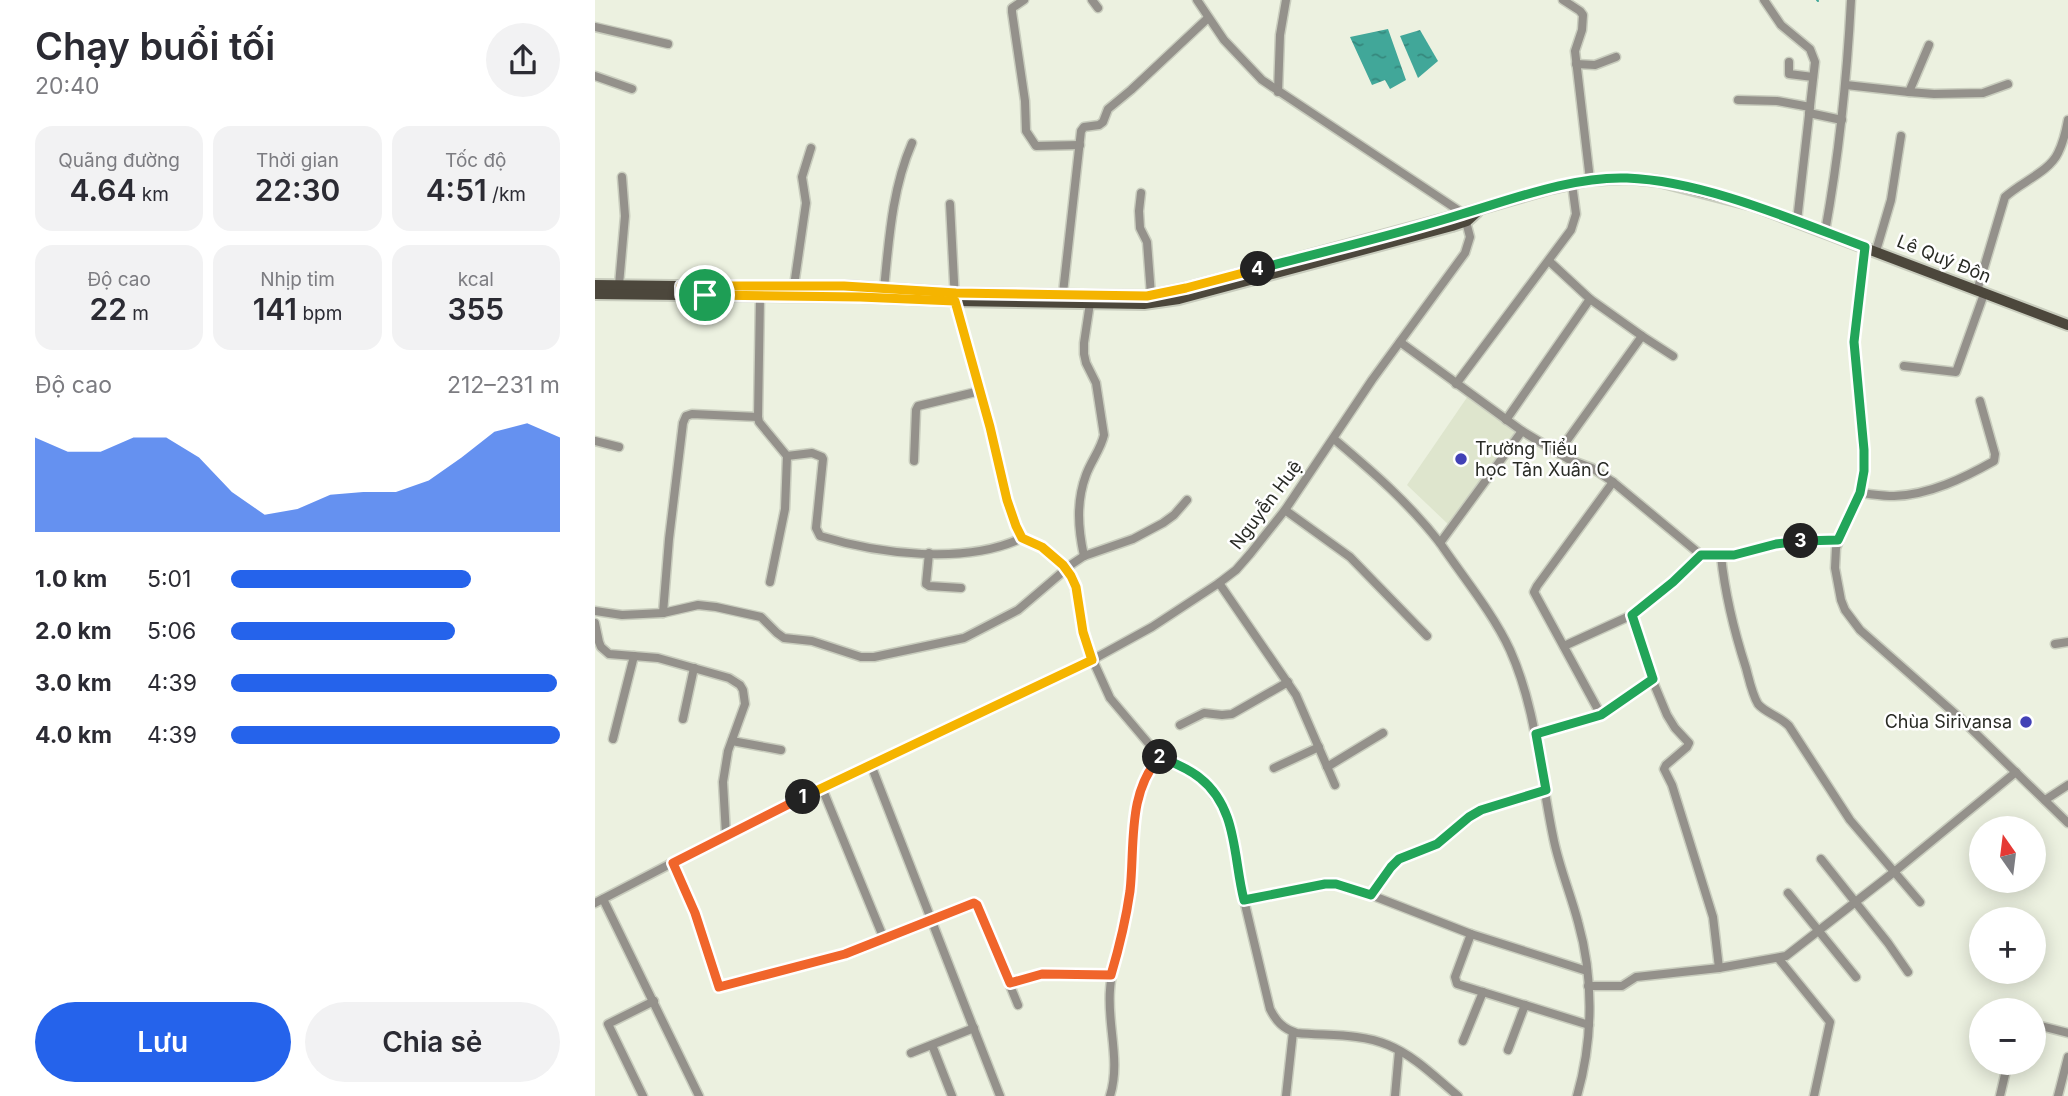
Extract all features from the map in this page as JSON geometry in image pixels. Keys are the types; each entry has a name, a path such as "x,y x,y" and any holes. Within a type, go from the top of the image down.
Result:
{"main road":[{"name":"Lê Quý Đôn","path":"595,294 794,286 884,289 955,297 1157,303 1466,217 1482,208 1571,184 1627,178 1658,181 1731,199 1797,221 2068,325"},
{"name":"Lê Quý Đôn","path":"595,285 760,297 955,297 1063,293 1151,295 1256,274"}],"street":[{"path":"1024,0 1013,8 1012,12 1027,131 1036,146 1080,145"},
{"path":"1092,0 1098,8"},
{"path":"1196,0 1231,47 1262,80 1455,206 1466,217"},
{"path":"1278,92 1280,35 1286,0"},
{"path":"1563,0 1583,15 1582,30 1575,51 1590,180"},
{"path":"1764,0 1781,25 1813,53 1815,62 1797,221"},
{"path":"1825,232 1836,173 1846,85 1851,0"},
{"path":"1063,293 1081,131 1084,127 1100,125 1108,109 1208,18"},
{"path":"595,27 668,44"},
{"path":"1909,92 1929,45"},
{"path":"1576,64 1595,65 1616,57"},
{"path":"1789,62 1789,74 1813,77"},
{"path":"595,76 632,89"},
{"path":"1846,85 1934,94 1983,93 2008,84"},
{"path":"1738,100 1777,101 1842,120"},
{"path":"1903,366 1956,372 1981,293 2005,197 2043,170 2058,155 2068,120"},
{"path":"1901,136 1891,200 1870,249 1854,342 1864,471 1860,493 1838,540 1835,561 1841,600 1852,621 1874,643 1961,719 2068,823"},
{"path":"884,289 892,213 902,166 912,143"},
{"path":"794,286 806,203 802,177 811,148"},
{"path":"619,285 625,216 622,177"},
{"path":"1456,384 1571,230 1576,214 1571,184"},
{"path":"1141,194 1140,228 1147,242 1151,295"},
{"path":"950,204 955,297 1016,526 1022,538 1042,547 1066,569 1076,587 1083,632 1092,660 1110,698 1160,757 1199,777 1224,810 1234,836 1237,868 1270,1009 1277,1021 1293,1032 1364,1038 1399,1051 1414,1059 1458,1096"},
{"name":"Nguyễn Huệ","path":"597,902 822,788 1092,660 1152,627 1236,570 1285,510 1372,380 1465,253 1470,242 1466,217"},
{"path":"1549,261 1591,299 1672,356"},
{"path":"760,297 758,417 759,422 787,456 784,517 770,582"},
{"path":"1506,420 1591,299"},
{"path":"1084,556 1079,532 1079,505 1086,474 1104,435 1096,383 1084,354 1090,303"},
{"path":"1557,453 1642,337"},
{"path":"1399,342 1522,431 1613,482 1701,555 1747,553 1787,542 1838,540"},
{"path":"914,461 918,406 980,391"},
{"path":"1860,493 1894,496 1926,491 1949,484 1994,460 1995,454 1980,401"},
{"path":"663,612 683,422 692,414 758,417"},
{"path":"1440,543 1522,431"},
{"path":"1334,439 1394,491 1423,521 1499,630 1518,669 1536,734 1554,841 1579,924 1587,971 1588,1025 1584,1066 1577,1096"},
{"path":"595,441 619,447"},
{"path":"787,456 816,453 823,459 816,528 820,536 881,550 953,554 971,552 1022,538"},
{"path":"1601,715 1536,599 1535,589 1613,482"},
{"path":"595,611 622,615 663,612 698,605 716,607 761,617 785,638 812,641 867,658 964,638 1018,610 1084,556 1147,533 1174,515 1187,500"},
{"path":"1285,510 1350,556 1427,636"},
{"path":"929,553 926,584 961,588"},
{"path":"1564,646 1632,615 1701,555"},
{"path":"1721,556 1733,623 1759,705 1789,726 1850,820 1920,902"},
{"path":"1219,583 1302,706 1335,785"},
{"path":"1632,615 1671,723 1689,742 1664,769 1672,785 1713,917 1719,968"},
{"path":"595,623 599,642 605,651 616,655 658,658 729,678 740,685 745,704 732,741 723,782 726,835"},
{"path":"2055,644 2068,642"},
{"path":"613,739 634,656"},
{"path":"683,719 694,668"},
{"path":"1536,734 1601,715 1653,679"},
{"path":"1179,725 1204,713 1232,713 1288,682"},
{"path":"1327,767 1383,733"},
{"path":"732,741 781,750"},
{"path":"1275,768 1319,747"},
{"path":"1110,1096 1114,1067 1109,1007 1111,975 1130,891 1133,831 1138,798 1150,771 1160,757"},
{"path":"871,765 1000,1096"},
{"path":"1588,986 1622,986 1636,977 1719,968 1789,954 2015,772"},
{"path":"2045,800 2068,785"},
{"path":"822,788 884,939"},
{"path":"1371,895 1399,859 1437,844 1469,817 1481,810 1546,790"},
{"path":"1821,859 1856,901 1908,972"},
{"path":"673,863 695,913 719,987 845,954 972,903 977,904 1018,1005"},
{"path":"1244,900 1336,884 1471,934 1587,971"},
{"path":"1788,893 1856,976"},
{"path":"597,902 654,1001 699,1096"},
{"path":"1471,934 1455,980 1459,985 1588,1025"},
{"path":"1778,958 1830,1024 1814,1096"},
{"path":"1010,983 1042,974 1111,975"},
{"path":"1463,1041 1483,992"},
{"path":"643,1096 608,1024 654,1001"},
{"path":"1508,1050 1525,1005"},
{"path":"911,1053 974,1028"},
{"path":"2046,1028 2068,1034"},
{"path":"1286,1096 1293,1032"},
{"path":"932,1045 952,1096"},
{"path":"1395,1096 1399,1051"},
{"path":"2058,1096 2068,1057"},
{"path":"2000,1096 2005,1075"}],"shaded area":[{"name":"Trường Tiểu học Tân Xuân C","path":"1468,396 1517,434 1449,525 1407,485"}],"water":[{"path":"1388,29 1406,80 1390,89 1385,80 1372,85 1350,37"},
{"path":"1420,30 1438,61 1418,78 1400,36"}],"place":[{"name":"Trường Tiểu học Tân Xuân C","path":"1461,459"},
{"name":"Chùa Sirivansa","path":"2026,722"}],"route":[{"path":"1610,178 1658,181 1752,205 1865,247 1854,342 1864,450 1863,483 1838,540 1787,542 1734,555 1701,555 1632,615 1653,679 1601,715 1536,734 1546,790 1481,810 1437,844 1399,859 1371,895 1336,884 1325,884 1244,900 1234,836 1216,796 1199,777 1160,757 1150,771 1138,798 1133,831 1130,891 1111,975 1042,974 1010,983 974,903 845,954 719,987 695,913 673,863 822,788 1092,660 1083,632 1076,587 1071,576 1056,558 1042,547 1022,538 1016,526 955,301 705,295 681,295 681,286 844,286 956,293 1157,295 1548,189 1610,178"}]}
